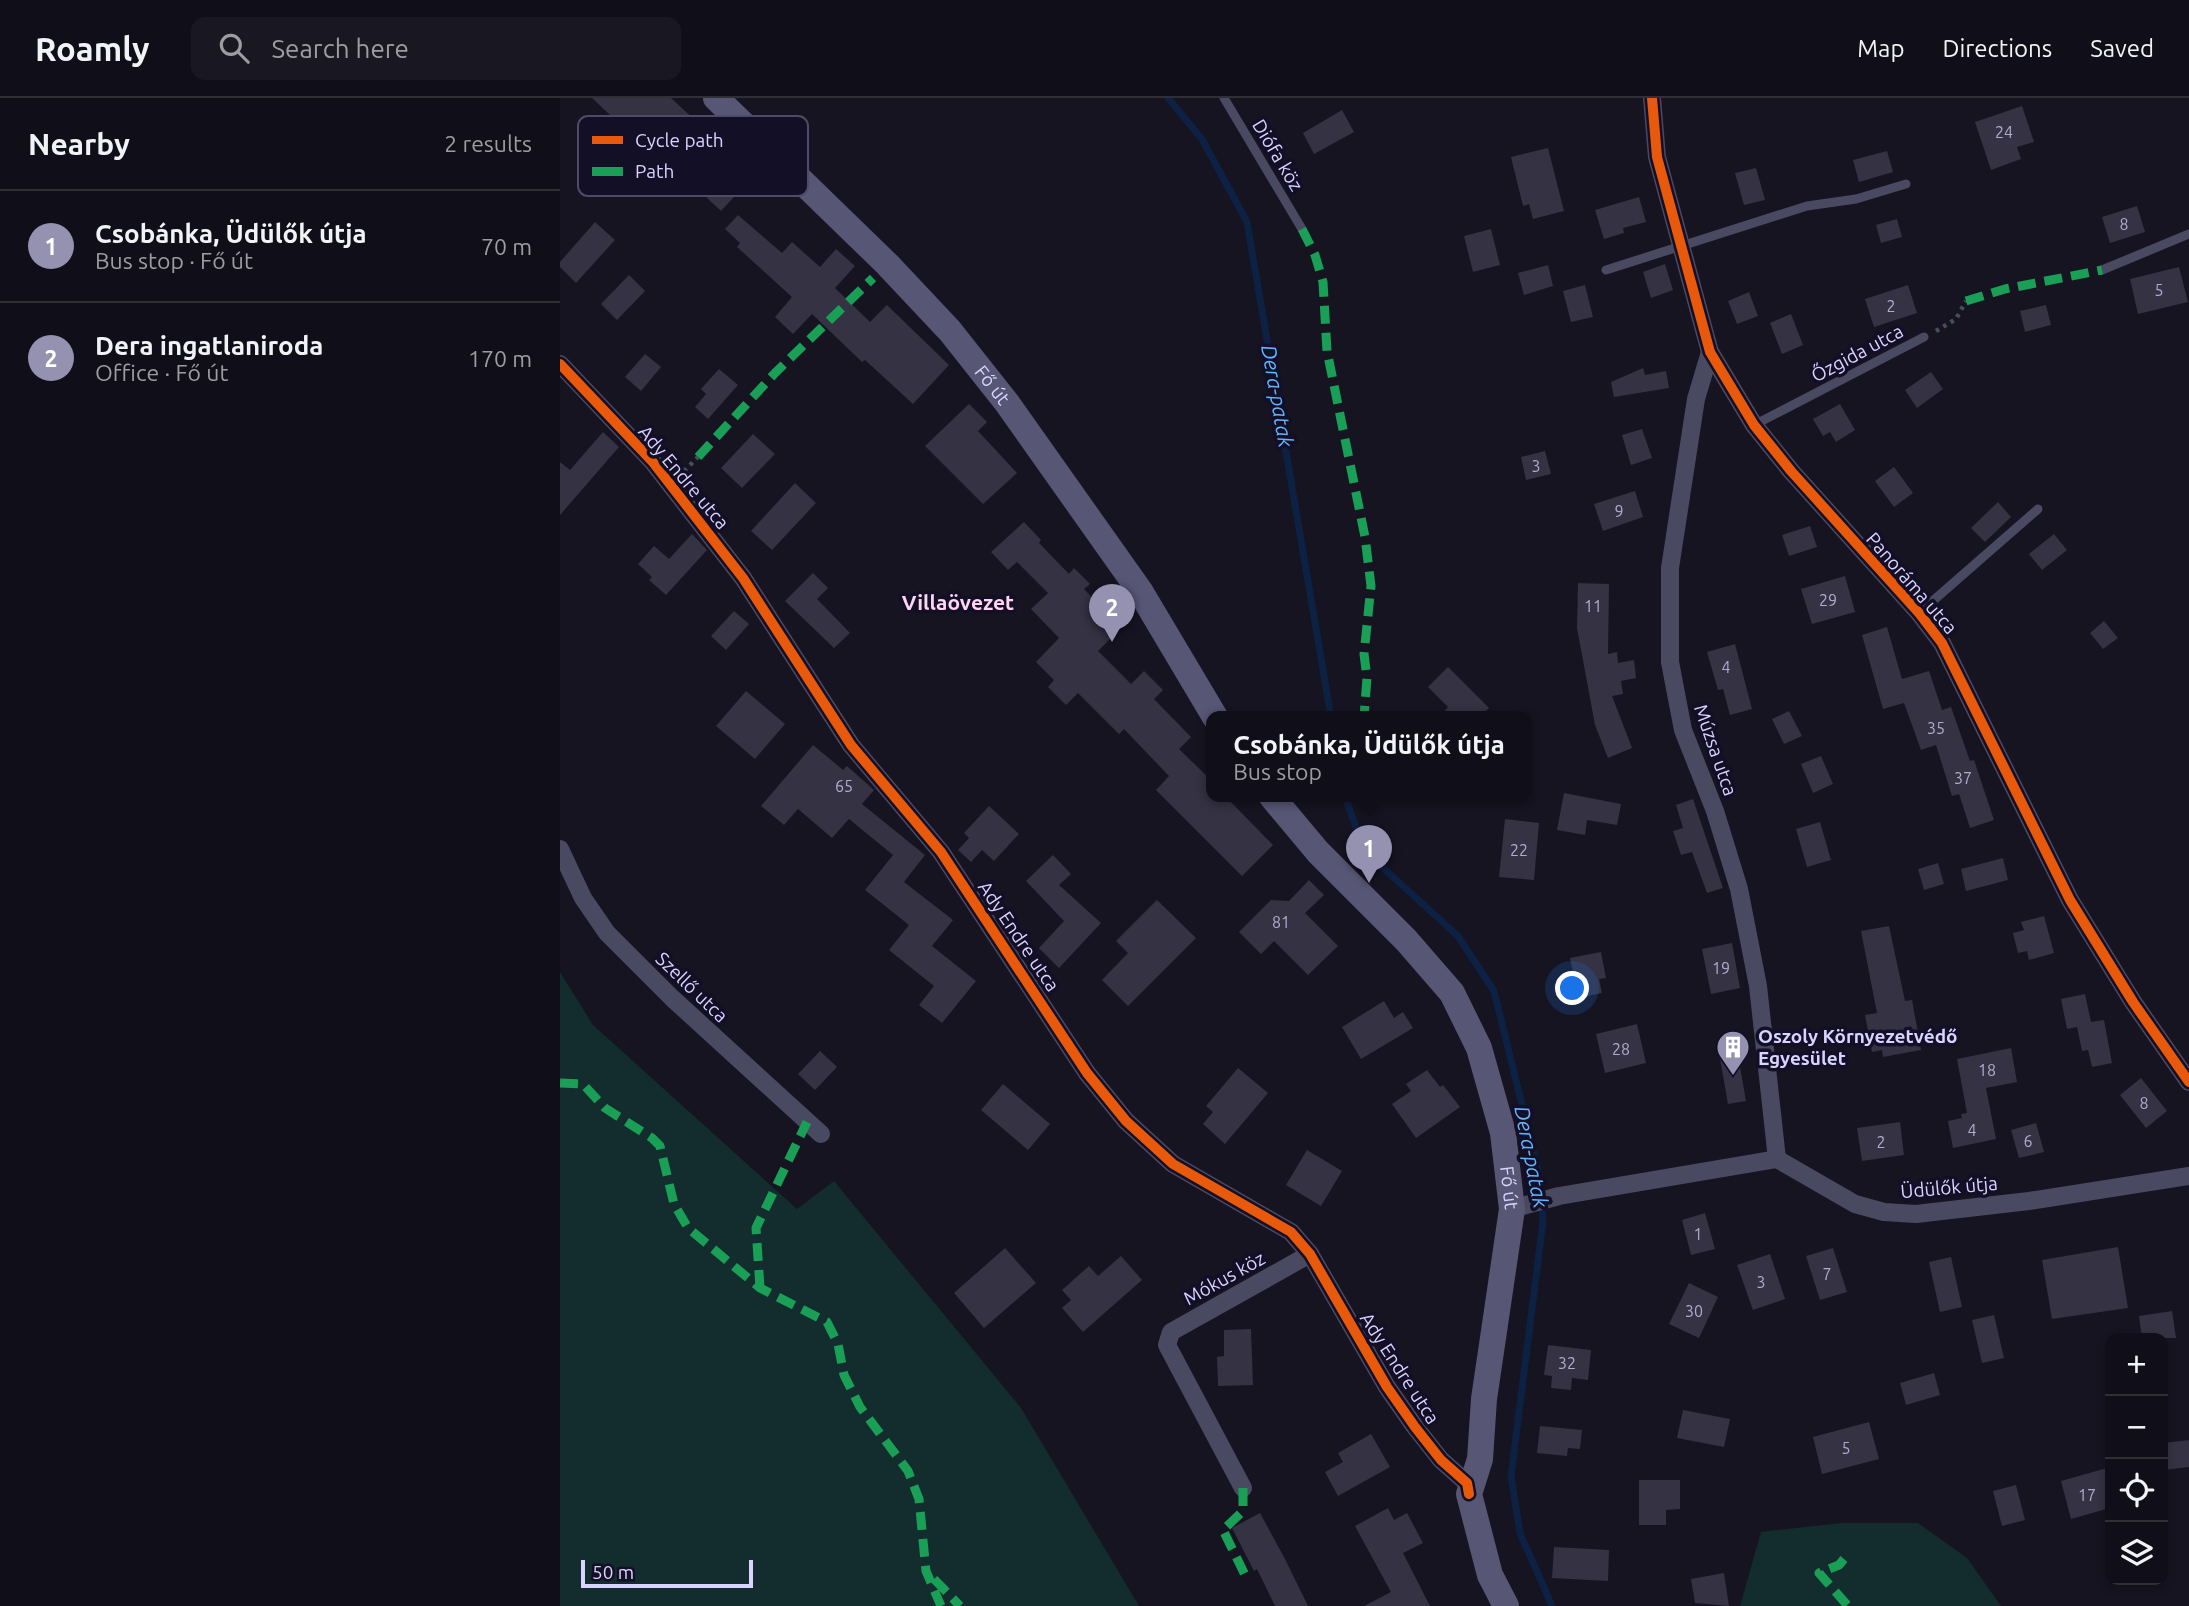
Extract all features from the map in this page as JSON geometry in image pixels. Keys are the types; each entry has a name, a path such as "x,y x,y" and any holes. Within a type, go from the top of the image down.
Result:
{"main road":[{"name":"Fő út","path":"716,98 735,116"},
{"name":"Fő út","path":"808,187 887,264 958,341 1007,403 1140,591 1211,711"},
{"name":"Fő út","path":"1276,802 1318,852 1438,975 1464,1012 1479,1048 1503,1133 1520,1207 1485,1387 1480,1459 1469,1494"},
{"path":"1469,1494 1490,1574 1506,1606"}],"street":[{"name":"Panoráma utca","path":"1652,98 1657,157 1710,352 1754,425 1857,548 1919,613 1957,668 2070,900 2133,1002 2189,1082"},
{"name":"Múzsa utca","path":"1710,352 1696,399 1670,568 1670,662 1683,730 1715,811 1740,888 1758,986 1777,1158"},
{"name":"Ady Endre utca","path":"560,364 652,461 744,578 851,745 941,852 1087,1073 1126,1121 1173,1164 1292,1232 1310,1254 1387,1387 1441,1460 1467,1483 1469,1494"},
{"name":"Szellő utca","path":"560,849 583,898 607,933 672,998 821,1134"},
{"name":"Üdülők útja","path":"1777,1158 1855,1204 1884,1212 1916,1214 2029,1201 2189,1176"},
{"path":"1520,1207 1559,1196 1777,1158"},
{"name":"Mókus köz","path":"1243,1488 1167,1345 1171,1332 1310,1254"}],"lane":[{"name":"Diófa köz","path":"1224,98 1302,229"},
{"path":"1606,270 1807,206 1856,200 1906,184"},
{"path":"2102,270 2189,234"},
{"name":"Őzgida utca","path":"1754,425 1924,337"},
{"path":"1919,613 2038,509"}],"green space":[{"path":"560,972 593,1025 797,1209 834,1181 1021,1408 1139,1606 560,1606"},
{"path":"1841,1523 1918,1523 1967,1558 2001,1606 1740,1606 1761,1532"}],"building":[{"path":"592,98 671,98 690,116 611,116"},
{"path":"2022,106 2034,142 2017,147 2021,159 1991,170 1975,122"},
{"path":"1342,110 1354,132 1314,154 1303,133"},
{"path":"1548,148 1564,211 1533,219 1529,204 1523,206 1511,157"},
{"path":"1887,151 1893,172 1859,182 1853,160"},
{"path":"1756,168 1765,200 1744,205 1735,173"},
{"path":"709,196 735,196 721,211 707,198"},
{"path":"1639,197 1646,222 1623,228 1624,233 1604,239 1595,210"},
{"path":"2137,206 2145,232 2110,243 2102,217"},
{"path":"738,215 782,253 792,242 820,267 836,249 855,266 835,288 870,322 887,305 949,365 913,404 865,360 862,362 812,314 793,334 775,317 792,297 737,247 740,243 725,229"},
{"path":"1897,219 1902,237 1881,243 1876,225"},
{"path":"595,222 615,240 576,283 560,267 560,262"},
{"path":"1491,229 1500,265 1473,272 1464,236"},
{"path":"1665,264 1673,290 1651,298 1643,272"},
{"path":"1548,265 1553,286 1524,295 1518,273"},
{"path":"2179,267 2188,302 2138,314 2130,279"},
{"path":"629,275 645,291 617,320 601,304"},
{"path":"1585,285 1593,317 1571,322 1563,291"},
{"path":"1908,285 1917,313 1874,327 1865,299"},
{"path":"1749,292 1758,316 1737,324 1728,301"},
{"path":"2046,305 2051,325 2025,332 2020,311"},
{"path":"1791,314 1803,345 1782,354 1770,323"},
{"path":"645,354 661,367 641,391 625,377"},
{"path":"1643,368 1645,375 1666,371 1669,388 1614,397 1611,382"},
{"path":"719,369 738,385 708,419 695,407 706,394 701,389"},
{"path":"1931,372 1943,389 1917,408 1905,390"},
{"path":"969,404 987,422 978,431 1017,473 983,504 925,446"},
{"path":"1840,404 1855,430 1836,442 1830,432 1823,436 1813,419"},
{"path":"1642,429 1652,458 1631,465 1622,435"},
{"path":"603,432 619,447 560,515 560,462 570,470"},
{"path":"753,434 775,454 742,488 721,468"},
{"path":"1545,451 1551,474 1526,480 1521,457"},
{"path":"1894,467 1913,493 1894,507 1875,481"},
{"path":"795,483 816,503 772,550 751,531"},
{"path":"1635,491 1643,517 1603,531 1594,504"},
{"path":"1998,502 2011,517 1985,542 1971,528"},
{"path":"1024,522 1041,540 1039,543 1069,574 1074,568 1090,584 1084,589 1106,612 1097,622 1112,637 1098,651 1131,684 1144,671 1163,690 1154,699 1191,737 1179,749 1206,775 1206,802 1231,802 1273,845 1242,876 1156,790 1169,776 1124,729 1119,734 1078,693 1066,705 1048,687 1054,680 1036,662 1059,638 1031,609 1048,593 1017,562 1008,570 991,552"},
{"path":"1810,526 1817,547 1789,556 1782,535"},
{"path":"692,534 707,550 666,595 649,580 652,577 638,564 654,546 669,559"},
{"path":"2054,534 2067,550 2042,570 2029,554"},
{"path":"813,573 828,588 817,599 850,633 834,648 785,601"},
{"path":"1845,576 1855,612 1812,624 1801,589"},
{"path":"1578,583 1609,584 1608,654 1617,652 1618,663 1634,660 1636,678 1621,681 1623,694 1612,696 1632,748 1608,758 1595,725 1577,628"},
{"path":"734,611 749,624 726,650 711,636"},
{"path":"2104,621 2118,638 2103,649 2090,633"},
{"path":"1887,627 1902,679 1929,671 1942,710 1951,707 1970,761 1974,760 1994,820 1970,828 1959,794 1952,796 1936,745 1921,750 1904,703 1883,709 1862,635"},
{"path":"1735,644 1752,709 1730,715 1723,689 1718,690 1707,652"},
{"path":"1448,667 1489,708 1486,711 1444,711 1448,707 1428,687"},
{"path":"746,691 785,724 755,759 716,726"},
{"path":"1789,711 1802,736 1784,744 1772,719"},
{"path":"813,745 843,770 847,766 874,790 862,804 925,855 904,882 953,920 932,946 976,981 942,1023 919,1005 934,986 889,950 909,925 865,890 893,855 849,819 832,838 798,809 784,825 761,806"},
{"path":"1821,756 1833,784 1813,793 1801,764"},
{"path":"1564,793 1621,804 1617,825 1587,820 1585,835 1557,830"},
{"path":"1693,799 1723,888 1707,893 1692,852 1681,855 1673,831 1683,828 1676,805"},
{"path":"989,806 1019,834 994,861 982,850 971,862 958,850 969,838 964,833"},
{"path":"1505,819 1539,823 1534,880 1499,877"},
{"path":"1820,822 1831,860 1807,867 1796,829"},
{"path":"1053,855 1071,874 1059,885 1101,923 1059,968 1039,948 1064,921 1026,881"},
{"path":"2003,858 2008,880 1966,891 1961,869"},
{"path":"1938,863 1944,884 1924,890 1918,869"},
{"path":"1309,880 1324,895 1305,913 1338,946 1308,975 1274,941 1261,954 1239,932 1271,900 1289,901"},
{"path":"1157,900 1196,938 1128,1006 1102,980 1128,953 1116,941"},
{"path":"2044,916 2054,953 2029,960 2027,951 2018,953 2013,933 2024,930 2021,922"},
{"path":"1889,926 1905,1001 1912,1000 1921,1050 1883,1057 1882,1050 1872,1052 1865,1015 1877,1013 1861,931"},
{"path":"1732,943 1740,988 1711,994 1702,949"},
{"path":"1601,952 1606,978 1599,979 1602,993 1578,998 1570,958"},
{"path":"2085,994 2091,1022 2104,1020 2112,1063 2092,1067 2088,1050 2082,1051 2077,1027 2067,1029 2061,999"},
{"path":"1384,1001 1394,1018 1403,1012 1413,1028 1361,1059 1342,1027"},
{"path":"1637,1024 1646,1063 1605,1073 1596,1034"},
{"path":"2011,1048 2017,1082 1986,1088 1996,1139 1953,1148 1948,1121 1962,1118 1961,1114 1967,1113 1957,1059"},
{"name":"Oszoly Környezetvédő Egyesület","path":"1737,1050 1746,1101 1728,1104 1719,1053"},
{"path":"820,1051 837,1067 815,1090 798,1074"},
{"path":"1238,1068 1268,1093 1225,1144 1203,1124 1213,1112 1206,1106"},
{"path":"1427,1070 1460,1107 1416,1138 1392,1104 1411,1091 1406,1084"},
{"path":"2141,1078 2167,1111 2146,1128 2120,1095"},
{"path":"1003,1084 1050,1124 1028,1150 981,1110"},
{"path":"1900,1122 1904,1155 1862,1161 1857,1128"},
{"path":"2036,1123 2044,1152 2019,1158 2011,1130"},
{"path":"1307,1150 1342,1171 1321,1206 1286,1185"},
{"path":"1705,1213 1715,1249 1691,1255 1682,1220"},
{"path":"2118,1247 2128,1308 2052,1319 2042,1260"},
{"path":"1005,1248 1036,1283 984,1328 954,1293"},
{"path":"1833,1248 1847,1292 1820,1300 1806,1256"},
{"path":"1770,1254 1785,1299 1753,1310 1737,1265"},
{"path":"1121,1256 1142,1280 1083,1332 1062,1308 1071,1300 1062,1290 1089,1266 1098,1276"},
{"path":"1951,1257 1962,1307 1940,1312 1929,1262"},
{"path":"1689,1283 1718,1297 1699,1338 1669,1324"},
{"path":"2172,1311 2176,1338 2168,1338 2168,1333 2141,1333 2139,1316"},
{"path":"1994,1315 2004,1358 1982,1363 1972,1320"},
{"path":"1251,1329 1253,1385 1218,1386 1217,1357 1224,1356 1224,1330"},
{"path":"1548,1345 1591,1350 1588,1380 1572,1378 1571,1390 1551,1388 1552,1376 1544,1375"},
{"path":"1934,1373 1940,1395 1906,1405 1900,1383"},
{"path":"1683,1410 1730,1419 1724,1447 1677,1438"},
{"path":"1869,1422 1879,1459 1822,1474 1813,1437"},
{"path":"1540,1426 1582,1430 1580,1449 1568,1448 1567,1456 1537,1453"},
{"path":"1371,1434 1390,1467 1338,1496 1325,1472 1343,1462 1338,1453"},
{"path":"2189,1440 2189,1467 2168,1469 2168,1442"},
{"path":"2105,1469 2105,1509 2071,1519 2061,1481"},
{"path":"1639,1480 1680,1480 1680,1509 1666,1510 1666,1525 1639,1525"},
{"path":"2016,1485 2025,1520 2002,1526 1993,1491"},
{"path":"1388,1508 1394,1520 1407,1513 1423,1543 1403,1553 1430,1606 1364,1606 1391,1592 1355,1526"},
{"path":"1260,1513 1308,1606 1275,1606 1257,1569 1254,1571 1232,1528"},
{"path":"1554,1547 1609,1550 1608,1581 1552,1578"},
{"path":"1724,1573 1729,1606 1695,1603 1691,1579"}],"waterway":[{"name":"Dera-patak","path":"1168,98 1202,139 1247,222 1330,711"},
{"name":"Dera-patak","path":"1347,802 1360,838 1383,868 1458,936 1494,991 1539,1174 1543,1221 1511,1476 1520,1533 1552,1606"}],"marked path":[{"path":"1302,229 1315,255 1323,282 1327,351 1365,537 1371,586 1364,654 1367,678 1364,711"},
{"path":"1966,301 2005,289 2102,270"},
{"path":"698,457 775,373 873,278"},
{"path":"1367,809 1369,802"},
{"path":"560,1083 583,1084 605,1108 660,1146 674,1204 688,1228 760,1288 827,1322 838,1344 844,1375 860,1407 908,1471 919,1499 926,1571 941,1606"},
{"path":"760,1288 756,1228 807,1122"},
{"path":"1243,1488 1243,1511 1223,1530 1245,1575"},
{"path":"1844,1559 1839,1565 1819,1573 1848,1606"},
{"path":"934,1579 960,1606"}],"cycle path":[{"path":"1652,98 1657,157 1710,352 1754,425 1791,471 1919,613 1942,643 2070,900 2133,1002 2189,1082"},
{"path":"560,364 652,461 743,578 851,745 941,852 1087,1073 1126,1121 1173,1164 1291,1232 1310,1254 1387,1387 1441,1460 1467,1483 1469,1494"}],"place":[{"name":"Dera ingatlaniroda","path":"1112,642"},
{"name":"Csobánka, Üdülők útja","path":"1369,883"},
{"name":"Oszoly Környezetvédő Egyesület","path":"1733,1077"}],"district":[{"name":"Villaövezet","path":"958,603"}]}
